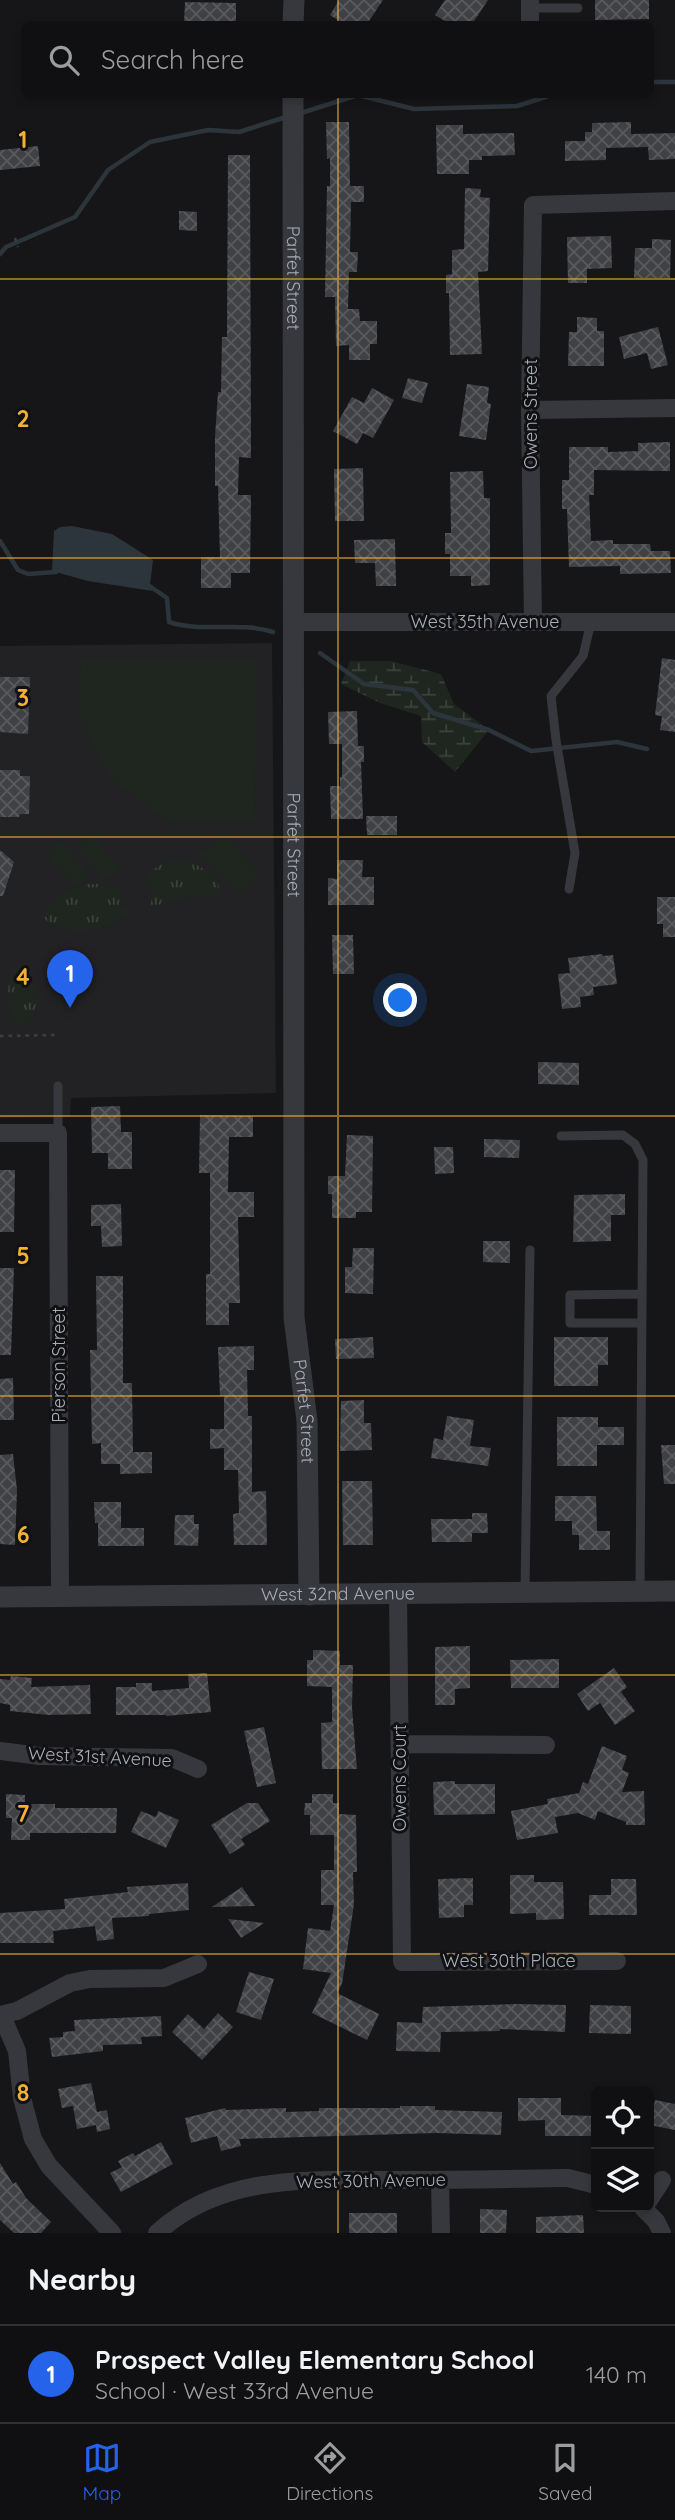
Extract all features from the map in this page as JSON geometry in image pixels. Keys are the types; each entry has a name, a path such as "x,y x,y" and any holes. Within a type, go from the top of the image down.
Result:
{"street":[{"path":"293,0 293,21"},
{"name":"Parfet Street","path":"293,98 294,1317 307,1421 309,1595"},
{"name":"Owens Street","path":"533,622 530,410 533,205 675,201"},
{"path":"530,410 675,408"},
{"name":"West 35th Avenue","path":"295,622 675,622"},
{"path":"0,1133 58,1133"},
{"name":"Pierson Street","path":"58,1133 60,1596"},
{"name":"West 32nd Avenue","path":"0,1597 675,1591"},
{"name":"Owens Court","path":"398,1594 401,1962"},
{"path":"400,1744 546,1745"},
{"name":"West 31st Avenue","path":"0,1751 40,1756 172,1758 198,1769"},
{"name":"West 30th Place","path":"401,1962 617,1961"},
{"path":"112,2233 50,2166 33,2139 22,2098 17,2051 1,2015 17,2011 70,1983 90,1979 164,1978 198,1964"},
{"name":"West 30th Avenue","path":"157,2233 176,2216 208,2199 245,2188 294,2181 568,2178 591,2184"},
{"path":"440,2180 441,2233"},
{"path":"654,2192 662,2180"},
{"path":"650,2212 662,2233"}],"lane":[{"path":"530,11 578,8"},
{"path":"569,889 575,853 551,696 583,656 591,622"},
{"path":"58,1086 58,1133"},
{"path":"561,1136 623,1135 635,1144 643,1160 640,1592"},
{"path":"525,1593 530,1250"},
{"path":"641,1294 570,1295 570,1323 641,1323"}],"path":[{"path":"15,238 18,247"},
{"path":"0,1036 56,1035"}],"shaded area":[{"path":"72,526 112,534 153,560 150,585 159,592 88,581 52,571 54,531 60,527"},
{"path":"272,643 276,1093 71,1098 70,1117 0,1118 0,646"}],"green space":[{"path":"257,659 254,821 168,822 110,778 79,720 81,660"},
{"path":"350,661 391,661 441,674 454,704 489,730 455,772 422,742 421,716 380,703 341,684"},
{"path":"91,834 120,867 104,881 75,848"},
{"path":"224,835 261,874 239,894 201,854"},
{"path":"62,840 91,874 75,887 46,854"},
{"path":"169,860 187,862 202,868 215,879 222,895 187,897 150,907 152,893 144,882 150,871"},
{"path":"87,884 99,884 119,890 120,907 130,914 86,930 63,928 42,917 54,900"},
{"path":"23,967 30,972 31,983 39,995 33,1013 27,1023 21,1026 11,1014 8,986 11,969"}],"building":[{"path":"339,0 383,0 369,21 339,21 330,15"},
{"path":"445,0 488,0 474,21 445,21 435,15"},
{"path":"595,0 649,0 649,19 595,20"},
{"path":"185,2 236,3 236,21 184,21"},
{"path":"326,122 349,122 350,186 364,186 364,202 351,202 350,252 358,252 357,272 349,272 348,309 359,309 360,321 377,321 377,344 370,344 370,360 349,360 349,345 336,346 335,297 325,297 327,186 330,186"},
{"path":"631,122 631,134 675,133 675,159 649,160 648,147 606,148 606,160 565,161 565,141 585,141 585,132 592,132 592,123"},
{"path":"436,125 463,125 463,134 514,133 515,155 482,156 482,160 469,160 469,174 437,174"},
{"path":"38,146 40,166 0,170 0,150"},
{"path":"228,155 250,155 251,458 239,457 238,495 251,495 250,573 231,573 231,588 201,588 201,557 220,557 215,437 218,392 221,392 222,337 227,337"},
{"path":"465,188 481,189 480,197 490,198 488,271 478,272 482,354 450,355 446,275 452,274 452,250 464,249"},
{"path":"179,211 197,212 197,231 179,230"},
{"path":"611,236 612,268 587,269 587,283 568,283 567,237"},
{"path":"652,239 671,240 670,278 634,278 635,248 652,248"},
{"path":"577,317 597,318 597,331 604,331 604,366 568,366 569,332 577,332"},
{"path":"658,327 668,365 651,369 647,353 624,359 619,337"},
{"path":"408,378 428,383 422,403 402,398"},
{"path":"467,384 489,387 487,403 491,404 486,440 459,436"},
{"path":"372,388 394,400 373,438 363,433 357,444 333,431 352,397 364,403"},
{"path":"670,442 670,471 594,470 594,495 589,495 591,541 613,540 613,544 650,544 651,551 670,551 671,573 620,574 620,566 569,567 567,509 562,509 562,480 569,480 569,447 608,447 608,452 638,451 638,443"},
{"path":"363,468 364,521 335,521 334,469"},
{"path":"483,471 484,498 490,498 490,585 471,586 471,576 450,576 450,554 445,554 445,533 451,533 450,472"},
{"path":"395,539 396,586 376,586 375,563 355,563 354,540"},
{"path":"662,658 675,660 675,732 660,730 662,716 655,715"},
{"path":"0,677 30,677 28,734 0,732"},
{"path":"357,711 358,746 364,746 364,762 361,762 363,819 331,819 330,786 340,786 342,744 329,744 328,712"},
{"path":"0,770 20,770 20,776 30,776 29,814 0,817"},
{"path":"366,816 397,816 397,835 367,835"},
{"path":"0,850 14,862 3,896 0,896"},
{"path":"337,860 363,860 362,877 374,877 374,905 328,905 328,878 337,879"},
{"path":"657,897 675,897 675,937 663,937 663,924 657,924"},
{"path":"332,935 353,935 354,974 333,974"},
{"path":"613,955 617,984 593,987 594,995 580,997 581,1007 562,1009 558,974 570,973 568,958"},
{"path":"538,1062 579,1063 579,1085 538,1084"},
{"path":"120,1106 121,1132 132,1132 132,1169 108,1169 108,1153 92,1153 91,1107"},
{"path":"200,1115 253,1116 253,1137 229,1137 228,1192 254,1192 254,1217 238,1217 240,1303 229,1303 229,1325 206,1325 206,1274 210,1274 210,1173 199,1173"},
{"path":"347,1135 373,1136 372,1212 356,1212 356,1218 332,1218 332,1194 328,1194 328,1176 345,1176"},
{"path":"484,1139 520,1140 519,1158 484,1157"},
{"path":"434,1147 453,1147 454,1173 435,1174"},
{"path":"0,1170 15,1170 14,1232 0,1232"},
{"path":"625,1194 625,1215 611,1215 611,1241 573,1242 574,1195"},
{"path":"121,1204 122,1246 102,1247 101,1226 91,1226 91,1205"},
{"path":"483,1241 510,1241 510,1263 483,1262"},
{"path":"353,1248 374,1248 373,1294 345,1293 345,1267 352,1267"},
{"path":"0,1268 14,1268 11,1355 0,1355"},
{"path":"96,1276 123,1276 123,1383 132,1383 133,1452 152,1452 152,1473 120,1474 120,1464 101,1464 101,1443 92,1444 90,1350 97,1350"},
{"path":"373,1337 374,1358 336,1359 335,1339"},
{"path":"554,1337 608,1337 608,1365 598,1365 598,1386 554,1386"},
{"path":"254,1346 254,1370 247,1370 248,1416 252,1416 252,1492 266,1491 267,1545 234,1545 233,1514 239,1513 238,1470 224,1470 224,1448 210,1449 210,1429 224,1429 224,1396 220,1396 218,1347"},
{"path":"13,1378 14,1420 0,1420 0,1379"},
{"path":"364,1400 364,1423 371,1423 372,1450 340,1451 341,1401"},
{"path":"447,1416 474,1420 470,1446 491,1448 488,1466 431,1458 434,1438 443,1440"},
{"path":"557,1417 598,1417 598,1427 624,1427 624,1445 597,1445 597,1466 557,1466"},
{"path":"661,1445 675,1445 675,1484 664,1484"},
{"path":"13,1454 17,1490 15,1545 0,1544 0,1455"},
{"path":"342,1481 372,1481 373,1545 343,1545"},
{"path":"555,1496 596,1496 597,1531 610,1531 610,1550 579,1550 579,1535 572,1535 572,1521 555,1521"},
{"path":"94,1502 121,1502 121,1528 144,1528 144,1546 98,1546"},
{"path":"472,1513 487,1513 488,1533 472,1533 472,1542 432,1542 431,1519 472,1519"},
{"path":"175,1515 194,1515 194,1524 199,1524 198,1546 174,1545"},
{"path":"470,1646 470,1688 455,1689 455,1705 435,1705 435,1647"},
{"path":"313,1650 340,1651 340,1665 353,1665 352,1708 357,1769 322,1769 321,1723 332,1722 332,1687 307,1686 307,1660 313,1660"},
{"path":"559,1659 559,1688 511,1688 510,1660"},
{"path":"614,1668 627,1687 621,1692 635,1711 615,1725 600,1703 588,1711 577,1694"},
{"path":"207,1673 211,1712 166,1716 116,1715 116,1687 136,1687 136,1683 152,1683 152,1691 189,1688 188,1674"},
{"path":"11,1676 32,1678 31,1687 90,1685 91,1714 49,1715 10,1711 10,1705 0,1703 0,1679 10,1680"},
{"path":"264,1727 276,1783 257,1787 244,1731"},
{"path":"602,1746 627,1756 622,1770 629,1773 622,1792 644,1791 645,1825 626,1825 626,1822 598,1811 595,1820 578,1813 555,1817 558,1833 517,1840 511,1811 548,1804 547,1799 579,1793 583,1782 588,1784"},
{"path":"455,1781 455,1784 495,1784 495,1814 434,1815 433,1782"},
{"path":"6,1794 25,1795 25,1804 55,1804 55,1808 117,1808 116,1833 30,1833 30,1840 11,1840 12,1818 6,1818"},
{"path":"312,1794 333,1794 333,1803 339,1803 339,1814 356,1815 357,1872 353,1872 354,1904 342,1984 337,1993 379,2014 367,2040 312,2013 331,1973 303,1969 308,1928 330,1931 334,1905 321,1905 321,1870 334,1870 334,1835 310,1835 310,1815 304,1815 305,1803 312,1803"},
{"path":"247,1803 258,1803 270,1821 241,1839 245,1845 230,1854 211,1825"},
{"path":"141,1811 156,1817 158,1811 179,1820 166,1848 131,1832"},
{"path":"510,1875 534,1875 534,1882 563,1882 564,1919 536,1920 536,1913 510,1914"},
{"path":"473,1878 473,1905 464,1905 464,1917 439,1918 438,1879"},
{"path":"611,1879 636,1879 637,1915 589,1915 589,1895 611,1895"},
{"path":"188,1883 189,1910 112,1918 114,1939 97,1941 95,1926 53,1931 54,1943 0,1943 0,1913 65,1909 64,1899 128,1892 127,1887"},
{"path":"242,1887 255,1906 212,1907"},
{"path":"228,1919 264,1923 241,1938"},
{"path":"249,1972 274,1979 261,2020 236,2012"},
{"path":"566,2005 565,2032 500,2029 441,2032 440,2052 396,2051 397,2022 422,2023 423,2007"},
{"path":"590,2005 631,2006 631,2034 589,2033"},
{"path":"218,2013 233,2027 202,2060 172,2032 188,2014 204,2029"},
{"path":"161,2016 162,2036 141,2037 142,2044 103,2045 103,2051 52,2057 49,2038 63,2037 63,2032 75,2031 74,2020"},
{"path":"91,2083 97,2112 107,2110 110,2129 97,2132 96,2125 77,2129 73,2106 62,2108 58,2089"},
{"path":"518,2098 561,2098 561,2115 591,2116 591,2136 545,2136 545,2120 518,2121"},
{"path":"655,2100 675,2104 675,2130 654,2126"},
{"path":"400,2106 502,2112 501,2135 436,2133 239,2139 241,2146 221,2151 217,2136 191,2143 185,2118 225,2108 286,2108 286,2112 319,2111 319,2108"},
{"path":"161,2142 173,2164 121,2192 110,2173 122,2167 118,2161 133,2153 135,2156"},
{"path":"0,2163 13,2184 16,2182 26,2198 51,2222 41,2233 14,2233 0,2220"},
{"path":"480,2209 507,2210 506,2233 480,2233"},
{"path":"349,2213 397,2213 397,2233 349,2233"},
{"path":"583,2215 584,2233 536,2233 536,2217"}],"waterway":[{"path":"654,82 675,82"},
{"path":"301,113 348,98"},
{"path":"370,98 414,109 517,106 542,98"},
{"path":"0,254 6,247 75,217 108,170 150,142 208,130 239,132 286,117"},
{"path":"0,541 18,570 28,574 56,572"},
{"path":"148,585 167,598 169,622 195,627 247,627 273,632"},
{"path":"320,653 364,684 413,690 433,713 489,730 531,751 617,742 647,749"}],"place":[{"name":"Prospect Valley Elementary School","path":"70,1008"}]}
